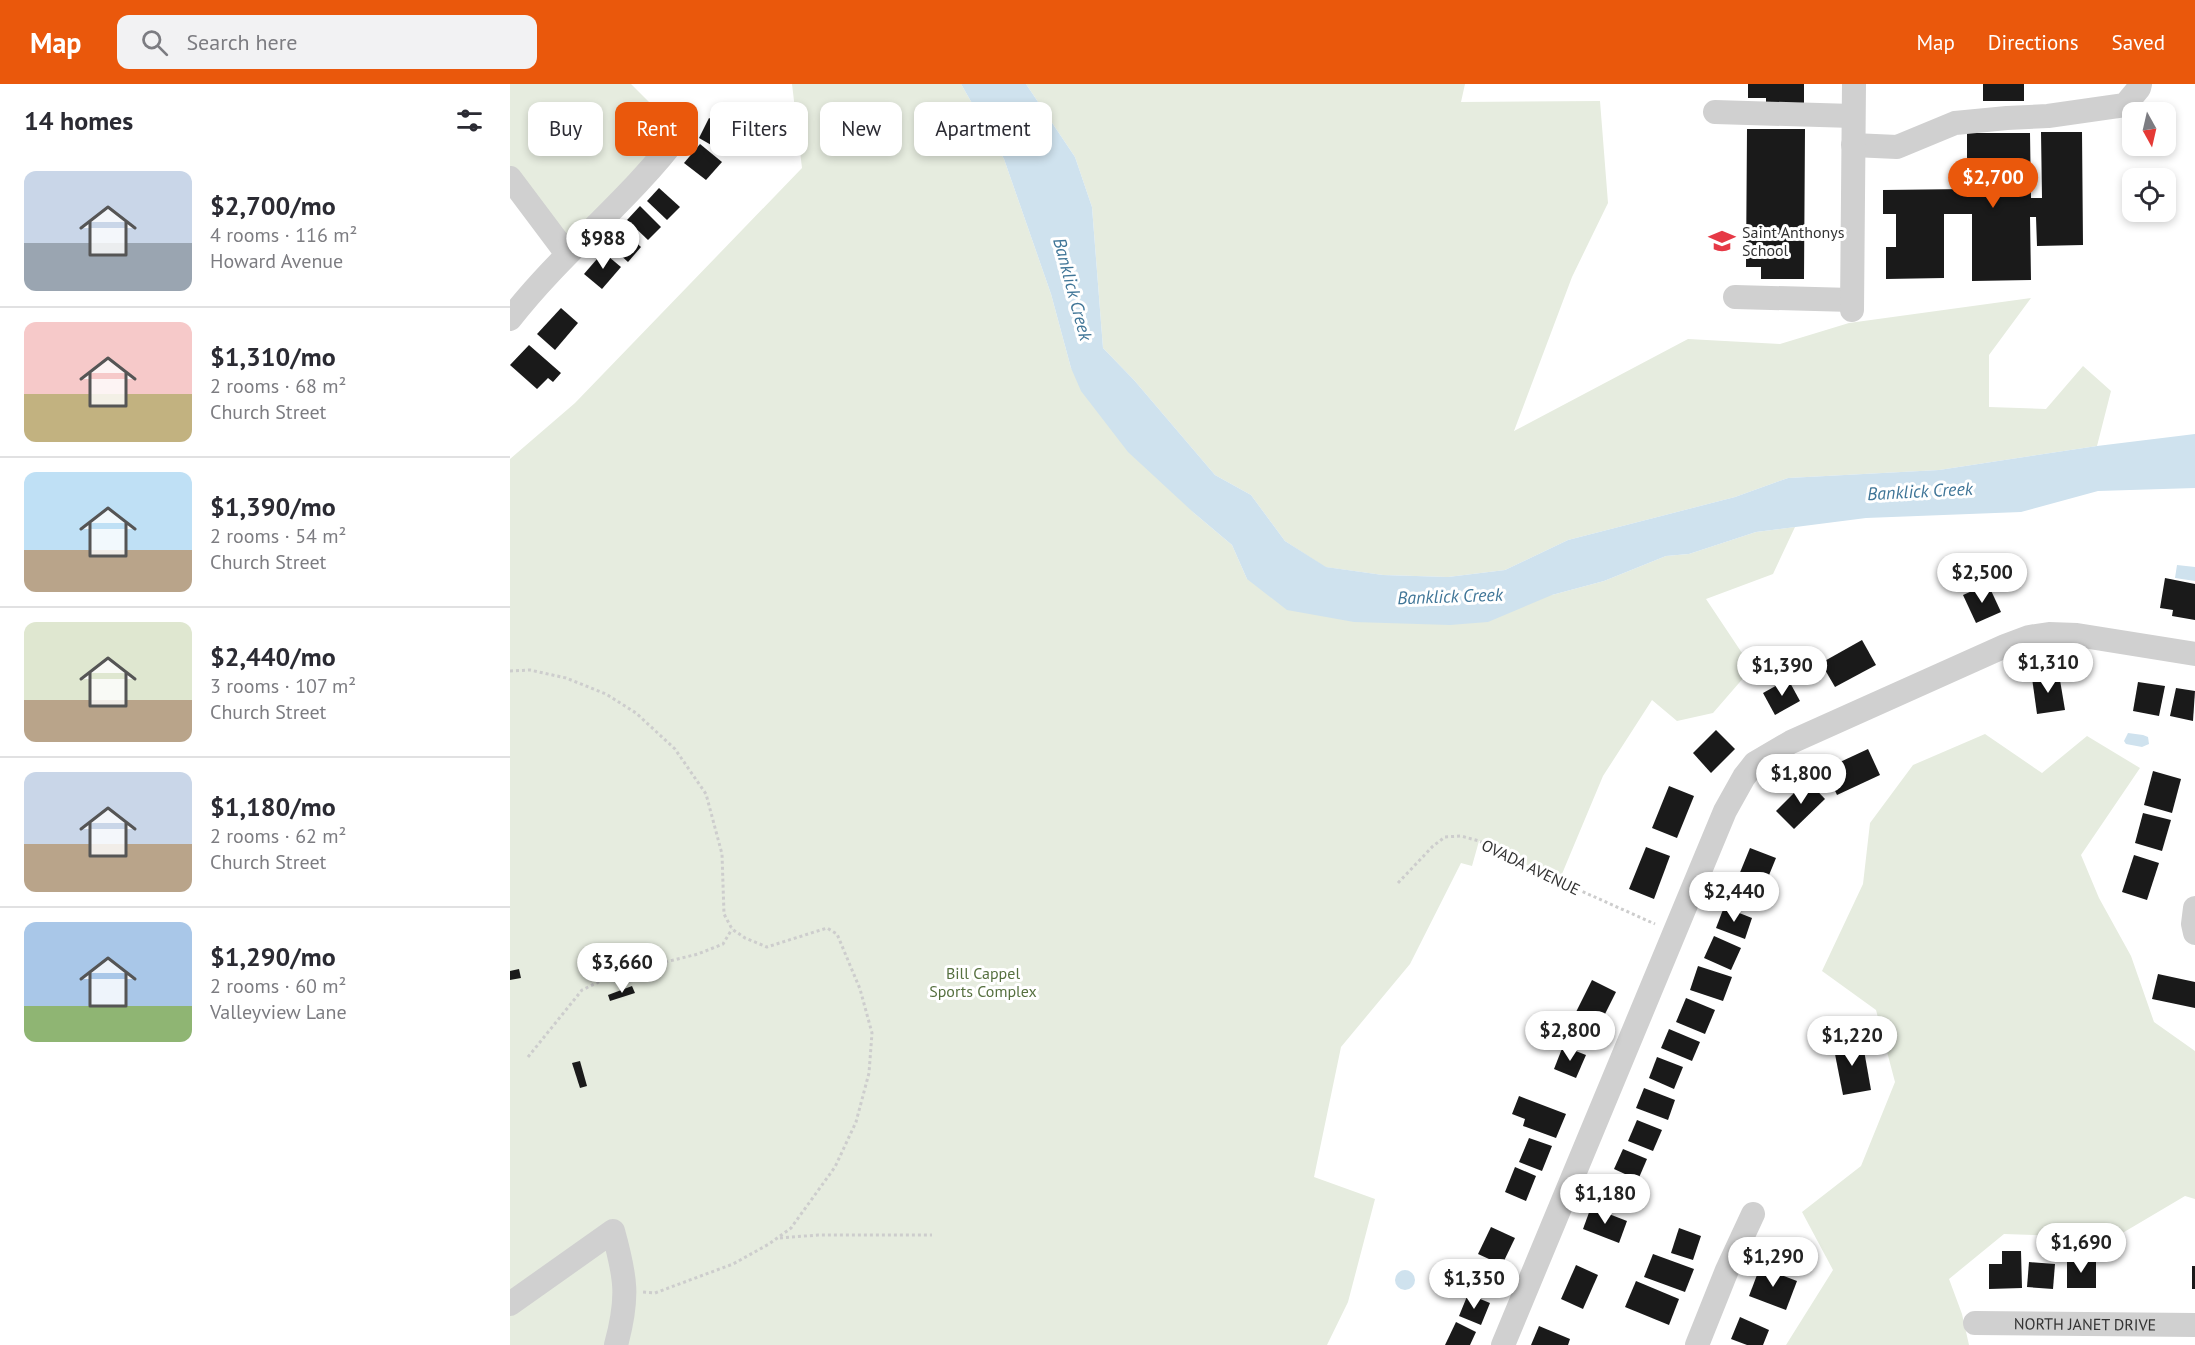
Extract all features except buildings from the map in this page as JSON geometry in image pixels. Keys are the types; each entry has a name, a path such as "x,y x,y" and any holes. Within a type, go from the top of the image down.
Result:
{"street":[{"path":"1735,297 1852,305 1854,84"},
{"path":"1853,145 1897,147 1955,123 2048,116 2125,105 2140,84"},
{"path":"1715,112 1853,116"},
{"path":"510,319 535,287 663,156"},
{"path":"510,178 567,254"},
{"path":"1503,1345 1725,811 1744,777 1755,763 1791,742 2029,637 2049,634 2077,635 2195,654"},
{"path":"2195,908 2193,924 2195,933"},
{"path":"1697,1345 1727,1270 1753,1214"},
{"path":"510,1304 613,1231 624,1269 626,1289 623,1320 616,1345"},
{"name":"NORTH JANET DRIVE","path":"1975,1323 2195,1325"}],"path":[{"path":"510,671 530,670 566,678 606,694 636,713 675,748 706,794 722,854 724,914 732,930 767,947 827,928 837,934 860,989 872,1033 869,1073 856,1122 835,1167 791,1228 733,1264 673,1287 655,1293 626,1289"},
{"name":"OVADA AVENUE","path":"1398,883 1445,837 1461,836 1479,841 1559,881 1675,933"},
{"path":"528,1057 582,990 605,979 633,970 706,951 723,944 732,930"},
{"path":"778,1238 818,1235 932,1235"}],"green space":[{"path":"510,84 631,84 649,102 615,102 615,156 659,156 567,254 510,178"},
{"name":"Bill Cappel Sports Complex","path":"792,84 961,84 971,102 914,102 914,156 1002,156 1051,294 1071,368 1194,513 1232,545 1247,579 1552,595 1604,581 1666,556 1689,554 1756,532 1795,527 1773,574 1706,599 1752,668 1713,713 1677,721 1652,700 1603,776 1559,881 1479,841 1472,866 1461,863 1410,964 1341,1047 1314,1177 1375,1199 1348,1302 1327,1345 510,1345 510,459 575,403 802,168 801,156 808,156 808,102 794,102"},
{"path":"1026,84 1465,84 1461,102 1600,101 1608,203 1572,277 1514,431 1688,339 1780,344 1849,323 2031,298 1989,355 1989,407 2046,409 2083,366 2111,391 2097,446 1939,470 1788,478 1735,497 1568,540 1505,570 1448,577 1383,575 1325,567 1285,541 1251,495 1215,475 1134,380 1103,348 1092,207 1075,157 1052,123 1052,102 1038,102"},
{"path":"1985,734 2042,773 2087,736 2140,768 2081,855 2099,898 2131,956 2154,1022 2195,1051 2195,1199 2185,1196 2114,1238 2004,1234 1949,1279 1962,1314 1969,1345 1786,1345 1833,1270 1802,1212 1861,1166 1895,1082 1876,1010 1822,971 1863,884 1870,823 1913,765"}],"water":[{"path":"961,84 1026,84 1038,102 971,102"},
{"name":"Banklick Creek","path":"1052,123 1075,157 1092,207 1103,348 1134,380 1215,475 1251,495 1285,541 1326,567 1383,575 1448,577 1505,570 1568,540 1735,497 1788,478 1939,470 2195,434 2195,488 2098,491 2021,512 1866,518 1756,532 1689,554 1666,556 1604,581 1552,595 1488,622 1450,625 1354,622 1287,610 1247,579 1232,545 1128,452 1081,391 1071,368 1051,294 1002,156 1052,156"},
{"path":"2177,565 2195,567 2195,581 2175,578"},
{"path":"2128,733 2148,737 2149,744 2142,747 2126,744 2124,741"},
{"path":"1401,1270 1409,1270 1415,1276 1415,1284 1409,1290 1401,1290 1395,1284 1395,1276"}],"place":[{"name":"Saint Anthonys School","path":"1722,241"}]}
